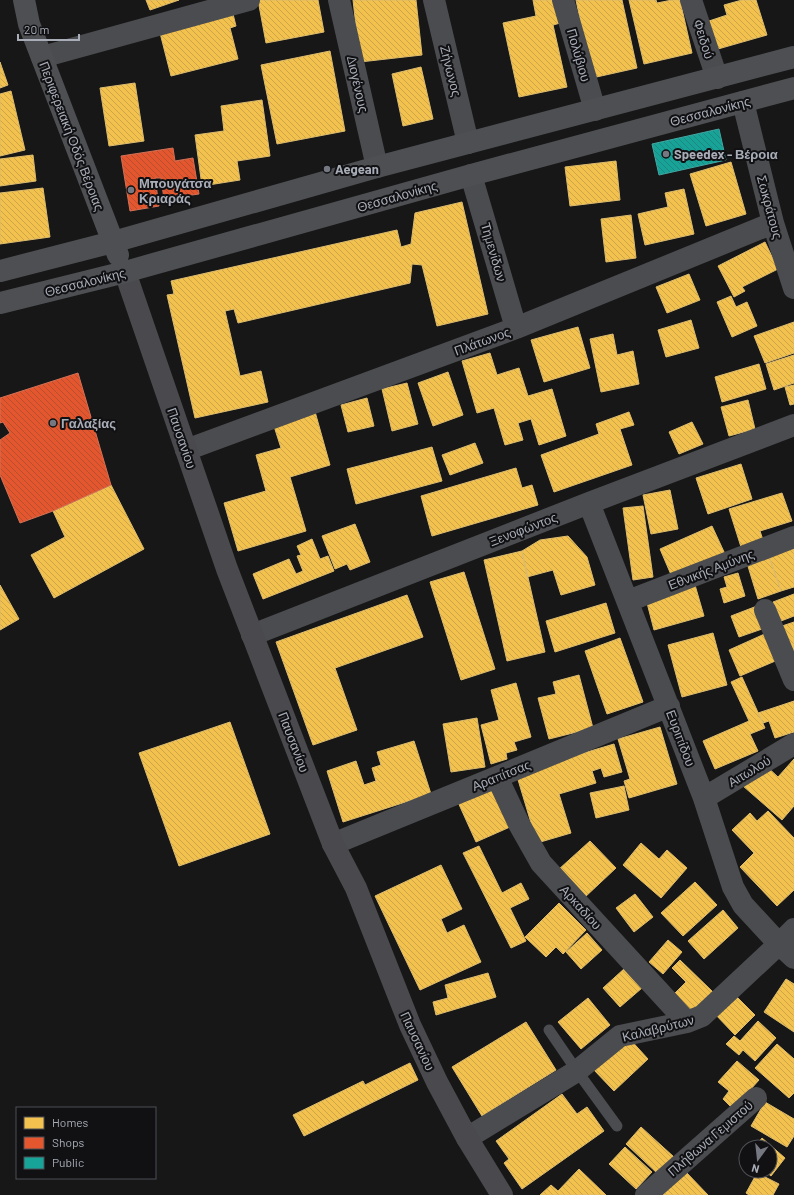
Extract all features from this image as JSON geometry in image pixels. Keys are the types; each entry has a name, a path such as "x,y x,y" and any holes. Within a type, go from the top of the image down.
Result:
{"main road":[{"name":"Περιφερειακή Οδός Βέροιας","path":"24,0 29,24 125,272"},
{"path":"0,271 113,242 377,167 794,57"},
{"name":"Θεσσαλονίκης","path":"0,303 125,272 471,175 794,88"},
{"name":"Παυσανίου","path":"125,272 227,569 333,844 356,888 410,1025 437,1082 502,1195"}],"street":[{"path":"42,57 206,6 249,0"},
{"name":"Διογένους","path":"339,0 377,167"},
{"name":"Ζήνωνος","path":"434,0 468,143"},
{"name":"Πολύβιου","path":"563,0 595,110"},
{"name":"Φειδού","path":"692,0 717,78"},
{"name":"Σωκράτους","path":"743,102 773,223 794,288"},
{"name":"Τημενίδων","path":"471,175 516,328"},
{"name":"Πλάτωνος","path":"186,450 516,328 773,223"},
{"name":"Ξενοφώντος","path":"252,635 589,503 794,425"},
{"name":"Ευριπίδου","path":"589,503 704,798 733,887 743,905 786,951"},
{"name":"Εθνικής Αμύνης","path":"628,601 794,537"},
{"path":"766,610 794,680"},
{"name":"Αραπίτσας","path":"333,844 669,706"},
{"name":"Αιτωλού","path":"704,798 794,744"},
{"name":"Αρκαδίου","path":"497,777 519,824 541,863 687,1022"},
{"name":"Καλαβρύτων","path":"468,1138 577,1071 620,1036 687,1022 702,1016 786,951 794,929"},
{"name":"Πλήθωνα Γεμιστού","path":"646,1195 756,1098"}],"lane":[{"path":"549,1030 617,1126"}],"building: Homes":[{"path":"146,0 179,0 150,10"},
{"path":"258,0 318,0 324,32 266,43"},
{"path":"353,0 416,0 422,55 360,62"},
{"path":"533,0 559,0 564,22 553,25 567,87 519,97 503,23 536,16"},
{"path":"576,0 622,0 637,68 592,78"},
{"path":"629,0 656,0 657,3 680,0 692,53 644,64"},
{"path":"742,0 756,0 767,35 718,49 709,21 727,15 724,5"},
{"path":"232,10 236,26 230,28 238,59 171,76 159,29"},
{"path":"330,51 345,131 277,144 261,65"},
{"path":"0,62 8,85 0,88"},
{"path":"421,67 433,119 403,126 392,74"},
{"path":"135,83 144,141 109,146 100,88"},
{"path":"11,91 25,150 0,156 0,94"},
{"path":"262,100 270,156 237,161 240,180 202,186 195,135 224,131 221,106"},
{"path":"33,155 36,181 0,186 0,159"},
{"path":"616,161 620,200 570,206 565,167"},
{"path":"731,162 746,214 706,226 690,174"},
{"path":"43,188 50,237 0,244 0,193"},
{"path":"684,189 694,234 645,245 638,214 668,207 665,193"},
{"path":"462,202 488,314 437,326 422,265 412,264 410,283 238,323 234,309 225,311 240,376 261,371 268,402 195,418 167,295 174,294 171,281 397,230 401,247 411,244 415,213"},
{"path":"631,215 636,258 606,262 601,219"},
{"path":"765,242 778,269 742,287 745,291 734,297 718,266"},
{"path":"689,274 700,300 667,313 656,287"},
{"path":"731,296 736,307 747,302 757,326 732,337 717,302"},
{"path":"691,320 699,348 666,357 658,330"},
{"path":"794,322 794,353 765,363 754,336"},
{"path":"578,327 590,368 544,382 531,340"},
{"path":"613,334 617,355 633,351 639,384 601,392 590,339"},
{"path":"490,353 497,375 519,368 528,396 552,389 566,436 539,445 531,419 518,423 523,440 505,445 494,408 477,413 462,361"},
{"path":"794,355 794,383 774,390 766,364"},
{"path":"759,364 766,389 722,402 715,377"},
{"path":"448,372 463,415 433,426 418,383"},
{"path":"407,383 418,424 392,431 382,389"},
{"path":"794,385 794,404 790,405 785,387"},
{"path":"367,398 374,426 348,432 341,405"},
{"path":"748,400 755,429 729,436 721,407"},
{"path":"314,408 330,465 290,477 306,531 238,551 224,503 266,491 256,455 281,448 272,420"},
{"path":"629,412 634,425 620,429 632,465 554,492 541,455 599,434 596,424"},
{"path":"692,422 703,444 679,454 669,432"},
{"path":"475,443 483,463 450,475 442,455"},
{"path":"432,447 442,481 356,504 347,469"},
{"path":"741,464 752,499 708,514 696,478"},
{"path":"516,468 522,488 532,485 538,505 432,536 421,496"},
{"path":"111,485 144,549 54,598 31,555 65,537 53,511"},
{"path":"670,490 678,529 651,534 643,495"},
{"path":"782,493 792,521 760,531 763,540 741,547 729,509"},
{"path":"643,506 653,577 633,580 623,508"},
{"path":"355,524 370,562 350,570 347,564 335,569 322,536"},
{"path":"712,526 725,554 672,577 660,549"},
{"path":"568,536 587,557 595,585 561,595 553,570 527,577 522,551 540,540"},
{"path":"312,539 320,559 328,556 334,571 263,599 253,574 289,559 296,574 303,571 297,556 301,555 297,546"},
{"path":"794,548 794,587 781,591 769,556"},
{"path":"522,551 545,652 507,661 484,560"},
{"path":"769,556 781,591 758,599 747,563"},
{"path":"464,572 495,669 461,680 430,582"},
{"path":"738,573 745,596 724,603 720,589 727,587 724,577"},
{"path":"0,585 19,619 0,630"},
{"path":"695,585 704,616 654,630 646,599"},
{"path":"794,594 794,616 781,621 773,602"},
{"path":"407,595 423,637 335,668 357,730 313,745 276,642"},
{"path":"606,603 615,633 555,652 546,621"},
{"path":"757,606 765,628 739,637 731,616"},
{"path":"794,622 794,665 782,626"},
{"path":"769,632 780,659 740,676 729,650"},
{"path":"713,633 727,685 682,697 668,645"},
{"path":"620,638 643,702 607,714 585,651"},
{"path":"579,675 593,728 549,739 538,698 556,694 553,682"},
{"path":"742,677 765,728 750,734 758,751 715,769 703,741 749,721 731,682"},
{"path":"516,683 531,737 514,742 517,750 506,753 507,759 491,764 481,725 499,720 491,690"},
{"path":"794,701 794,732 775,738 769,721 763,723 758,713"},
{"path":"477,718 485,767 451,772 443,724"},
{"path":"230,722 270,834 179,866 139,753"},
{"path":"660,727 677,784 629,798 624,781 630,779 618,739"},
{"path":"414,741 431,794 343,822 327,771 356,761 364,785 376,781 372,768 381,765 377,752"},
{"path":"614,744 622,772 604,777 601,768 592,771 596,783 559,794 571,833 537,843 516,773"},
{"path":"794,759 794,806 782,820 743,786 763,763 778,777"},
{"path":"492,785 510,827 476,842 457,800"},
{"path":"624,786 629,810 596,818 590,793"},
{"path":"768,811 794,838 794,890 777,906 740,867 754,853 732,830 750,813 757,821"},
{"path":"590,841 616,868 584,898 558,870"},
{"path":"641,843 659,859 667,850 687,868 661,898 623,865"},
{"path":"479,846 502,893 521,883 529,899 510,908 526,941 511,948 463,853"},
{"path":"441,865 462,909 441,919 447,933 464,925 481,962 420,990 375,896"},
{"path":"695,882 717,905 683,936 661,913"},
{"path":"635,894 653,917 634,932 616,908"},
{"path":"559,903 586,930 563,954 556,947 546,957 525,937"},
{"path":"723,910 738,928 704,959 688,941"},
{"path":"587,933 602,950 581,969 566,952"},
{"path":"668,940 682,952 663,974 649,962"},
{"path":"680,960 713,992 690,1015 671,997 686,982 672,968"},
{"path":"625,968 642,988 620,1007 603,988"},
{"path":"488,973 496,997 436,1015 433,1002 448,998 445,985"},
{"path":"786,979 794,984 794,1032 764,1012"},
{"path":"734,994 755,1015 735,1035 714,1013"},
{"path":"588,998 610,1025 581,1049 558,1022"},
{"path":"758,1021 776,1038 755,1061 743,1050 739,1055 726,1044 734,1036 740,1041"},
{"path":"526,1022 556,1070 482,1116 452,1067"},
{"path":"628,1037 648,1059 614,1091 593,1069"},
{"path":"777,1044 794,1059 794,1093 789,1098 755,1068"},
{"path":"737,1061 759,1080 733,1109 723,1099 729,1091 718,1082"},
{"path":"410,1063 418,1080 304,1136 293,1115 363,1081 365,1085"},
{"path":"562,1094 577,1114 587,1107 604,1131 522,1189 504,1163 509,1159 496,1141"},
{"path":"765,1102 794,1119 794,1136 787,1147 778,1142 778,1139 773,1139 751,1126"},
{"path":"641,1127 674,1157 658,1174 626,1144"},
{"path":"625,1147 652,1172 636,1189 609,1164"},
{"path":"778,1152 785,1158 778,1167"},
{"path":"579,1169 606,1195 540,1195 551,1185 558,1191"},
{"path":"686,1172 708,1195 662,1195"},
{"path":"754,1179 769,1179 779,1184 773,1195 749,1195 746,1193"}],"building: Shops":[{"path":"173,148 175,161 193,158 199,194 164,199 161,178 155,178 159,206 130,211 121,156"},
{"path":"78,373 111,485 53,511 20,523 0,475 0,440 10,433 3,422 0,423 0,398"}],"building: Public":[{"path":"719,129 726,160 659,175 652,144"}],"place":[{"name":"Speedex - Βέροια","path":"666,154"},
{"name":"Aegean","path":"327,169"},
{"name":"Μπουγάτσα Κριαράς","path":"131,190"},
{"name":"Γαλαξίας","path":"53,423"}]}
